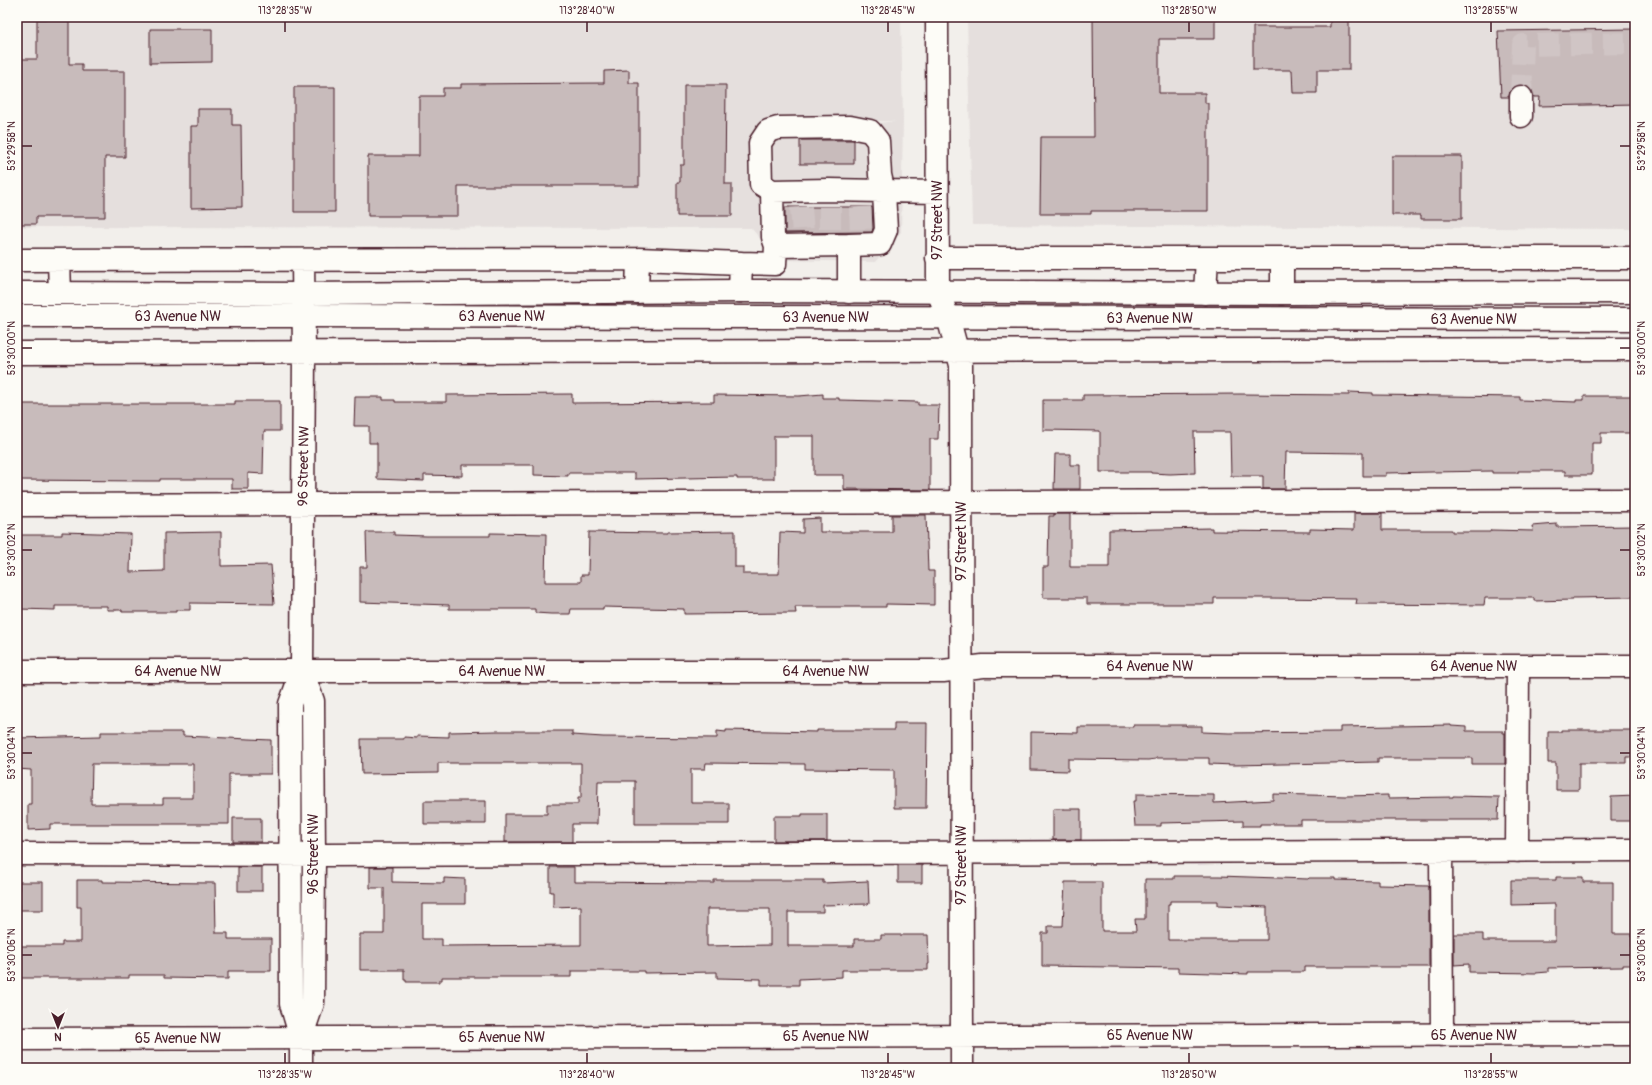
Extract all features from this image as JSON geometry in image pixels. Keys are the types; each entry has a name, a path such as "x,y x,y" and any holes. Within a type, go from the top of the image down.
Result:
{"street":[{"name":"97 Street NW","path":"937,17 938,292 948,317 961,365 962,1068"},
{"path":"776,246 803,239 846,240 880,244 886,230 884,192 880,175 878,141 870,131 850,127 778,128 768,131 760,143 761,184 772,191 801,199 860,199 884,192 937,192"},
{"path":"17,260 638,260 775,264 776,246 773,237 772,191"},
{"path":"846,240 849,292"},
{"path":"937,258 1635,258"},
{"path":"1205,293 1206,258"},
{"path":"1282,259 1282,293"},
{"path":"60,260 60,293"},
{"name":"96 Street NW","path":"301,1068 301,1038 291,1004 290,704 302,671 304,352 303,260"},
{"path":"637,292 638,260"},
{"path":"740,292 741,263"},
{"name":"63 Avenue NW","path":"17,316 637,292 1635,292"},
{"name":"63 Avenue NW","path":"17,293 60,293 304,305 948,317 1635,319"},
{"path":"17,352 1635,349"},
{"path":"17,505 1635,500"},
{"name":"64 Avenue NW","path":"17,671 943,671 983,666 1635,666"},
{"path":"1517,850 1518,666"},
{"name":"96 Street NW","path":"301,1038 313,1003 314,854 313,701 302,671"},
{"path":"17,854 1635,850"},
{"path":"1441,851 1442,1035"},
{"name":"65 Avenue NW","path":"17,1038 1635,1034"}],"shaded area":[{"path":"17,17 901,17 903,120 901,232 875,262 779,260 751,228 17,227","holes":["895,121 879,123 794,123 794,122"]},
{"path":"967,17 1635,17 1635,229 972,225"}],"building":[{"path":"1093,17 1215,17 1215,39 1159,39 1159,93 1205,93 1205,103 1208,103 1208,211 1091,211 1091,214 1040,214 1041,137 1094,137"},
{"path":"1330,17 1349,17 1349,70 1317,70 1317,93 1293,93 1292,70 1253,70 1253,27 1330,27"},
{"path":"37,19 69,19 69,64 82,64 82,71 125,71 125,157 105,157 105,217 36,217 36,224 17,224 17,59 37,59"},
{"path":"150,29 212,29 212,62 150,63"},
{"path":"1635,29 1635,104 1539,106 1540,97 1534,97 1532,90 1527,86 1521,85 1514,86 1510,91 1509,97 1501,97 1498,31"},
{"path":"629,70 629,83 639,83 639,186 458,186 458,216 368,216 368,156 419,156 419,96 443,96 443,88 461,88 461,84 604,83 604,71"},
{"path":"684,85 726,85 725,184 732,184 732,216 677,216 677,182 680,182 680,165 684,165"},
{"path":"294,87 335,87 335,212 294,212"},
{"path":"198,109 232,109 232,125 241,125 242,207 191,208 191,126 198,126"},
{"path":"800,140 854,140 854,164 800,164"},
{"path":"1392,156 1462,156 1462,219 1421,219 1421,215 1392,215"},
{"path":"785,207 872,207 872,232 785,233"},
{"path":"1349,392 1373,393 1373,395 1520,397 1520,400 1576,402 1576,400 1584,400 1584,396 1635,396 1635,433 1601,433 1601,443 1592,443 1592,475 1565,475 1565,471 1518,471 1518,473 1492,473 1492,471 1386,473 1386,476 1363,476 1363,453 1286,452 1285,489 1263,489 1263,476 1231,476 1230,432 1194,432 1195,473 1170,474 1151,472 1100,472 1100,431 1043,430 1043,400 1083,400 1083,395 1349,395"},
{"path":"572,394 572,403 714,402 714,395 799,396 823,394 823,398 839,398 839,400 918,402 918,405 939,405 938,439 930,439 930,490 844,489 844,475 814,475 814,436 774,436 774,479 737,479 737,477 635,479 635,473 568,473 568,476 534,475 534,465 462,465 462,476 424,475 424,481 377,479 377,443 369,443 369,426 354,426 355,397 383,397 383,400 395,400 395,402 446,402 446,395"},
{"path":"235,401 280,401 280,431 264,431 263,474 248,473 248,489 232,489 232,479 160,479 160,481 17,480 17,404 235,404"},
{"path":"1055,454 1070,454 1070,465 1080,465 1080,489 1054,489"},
{"path":"1354,513 1382,513 1382,530 1452,530 1452,532 1490,532 1491,530 1533,531 1532,526 1557,524 1557,527 1635,526 1635,597 1573,598 1573,600 1534,601 1534,598 1485,598 1484,605 1356,604 1357,599 1268,598 1214,598 1214,604 1087,604 1087,598 1043,598 1043,567 1048,567 1049,516 1054,516 1054,514 1070,514 1070,567 1109,567 1109,530 1212,528 1212,531 1310,532 1310,529 1354,530"},
{"path":"892,515 926,515 928,571 934,571 934,605 886,604 886,607 795,607 796,613 684,614 684,609 603,607 603,609 571,609 570,614 551,614 535,613 535,609 449,609 449,605 360,602 360,567 367,567 366,532 394,532 394,535 427,536 490,536 490,533 546,534 545,582 581,582 581,575 588,575 589,532 667,533 735,531 735,567 743,567 743,574 779,574 780,532 803,533 803,519 820,518 820,532 892,532"},
{"path":"62,532 131,534 130,572 164,571 164,533 221,532 221,566 271,565 274,604 190,603 190,610 176,610 176,612 122,612 122,610 107,610 107,606 55,606 55,610 19,609 20,558 17,558 17,535 62,535"},
{"path":"894,723 927,723 926,808 894,808 894,770 805,769 805,764 706,763 705,769 691,769 691,803 729,803 729,824 635,824 635,781 598,781 597,824 572,824 572,842 505,842 505,814 547,814 547,804 578,804 578,798 581,798 581,763 438,763 438,773 362,774 361,739 404,739 404,737 417,738 417,736 449,737 449,732 497,731 572,731 572,735 603,737 717,738 717,731 726,732 726,730 817,732 817,730 894,730"},
{"path":"1133,725 1202,726 1202,732 1229,733 1340,732 1340,727 1451,725 1466,727 1466,731 1503,731 1503,733 1505,733 1505,764 1472,764 1472,758 1378,758 1378,762 1234,765 1209,764 1209,758 1156,758 1148,760 1068,759 1068,771 1031,770 1031,732 1078,733 1078,727 1133,727"},
{"path":"1561,730 1635,730 1635,757 1626,757 1626,763 1579,763 1579,790 1556,790 1556,763 1548,763 1548,732 1561,732"},
{"path":"101,732 183,732 183,736 271,740 271,774 229,774 229,824 50,824 50,829 28,830 28,804 31,804 31,770 17,769 17,738 101,736","holes":["92,764 193,764 193,798 163,798 163,804 91,804"]},
{"path":"1136,794 1214,795 1214,803 1273,800 1273,794 1345,796 1388,795 1388,798 1453,796 1499,797 1498,820 1301,820 1301,824 1260,824 1260,826 1243,826 1243,821 1161,823 1161,826 1135,826 1133,801 1136,801"},
{"path":"1635,796 1635,821 1611,821 1611,797"},
{"path":"424,801 486,801 486,824 424,824"},
{"path":"1053,809 1081,809 1081,840 1053,840"},
{"path":"802,814 827,814 827,841 774,841 774,816 802,816"},
{"path":"233,818 261,818 261,842 233,842"},
{"path":"898,865 922,865 922,883 898,883"},
{"path":"238,867 262,867 262,891 238,891"},
{"path":"370,867 392,867 392,882 444,883 444,878 465,879 465,904 422,904 422,939 442,939 442,946 581,945 581,906 553,907 553,892 550,892 550,867 574,867 574,882 714,883 714,880 823,880 823,883 868,881 869,904 823,905 823,912 788,912 788,946 854,946 854,939 881,939 881,935 928,935 929,964 928,970 842,970 842,977 799,979 799,985 761,985 761,979 717,978 717,972 644,973 644,971 571,971 571,977 442,977 442,980 439,980 439,982 406,982 406,980 404,980 404,970 360,970 360,934 384,934 384,888 370,888","holes":["707,909 770,909 770,945 707,946"]},
{"path":"1174,876 1308,879 1335,878 1335,880 1378,881 1378,885 1429,886 1429,967 1304,967 1304,972 1248,972 1248,974 1178,972 1178,968 1042,966 1042,933 1048,933 1048,926 1063,926 1065,882 1102,882 1102,931 1136,931 1135,919 1145,919 1145,879 1174,879","holes":["1170,901 1218,901 1218,905 1267,907 1267,940 1168,940 1168,904 1170,904"]},
{"path":"1556,877 1583,877 1583,882 1613,882 1613,934 1632,934 1632,965 1623,965 1623,967 1548,968 1548,972 1536,973 1469,972 1469,964 1454,965 1454,934 1483,934 1483,941 1555,941 1555,904 1511,905 1511,880 1556,880"},
{"path":"77,880 102,880 102,882 215,883 216,933 228,933 228,939 271,939 271,971 228,971 228,979 164,978 164,975 129,975 129,978 20,978 20,946 62,946 62,942 81,942 81,907 77,907"},
{"path":"19,882 43,882 43,910 19,910"}],"tunnel":[{"path":"1521,97 1523,45 1635,43"},
{"path":"801,207 803,233"},
{"path":"830,207 830,233"},
{"path":"860,207 861,233"}]}
